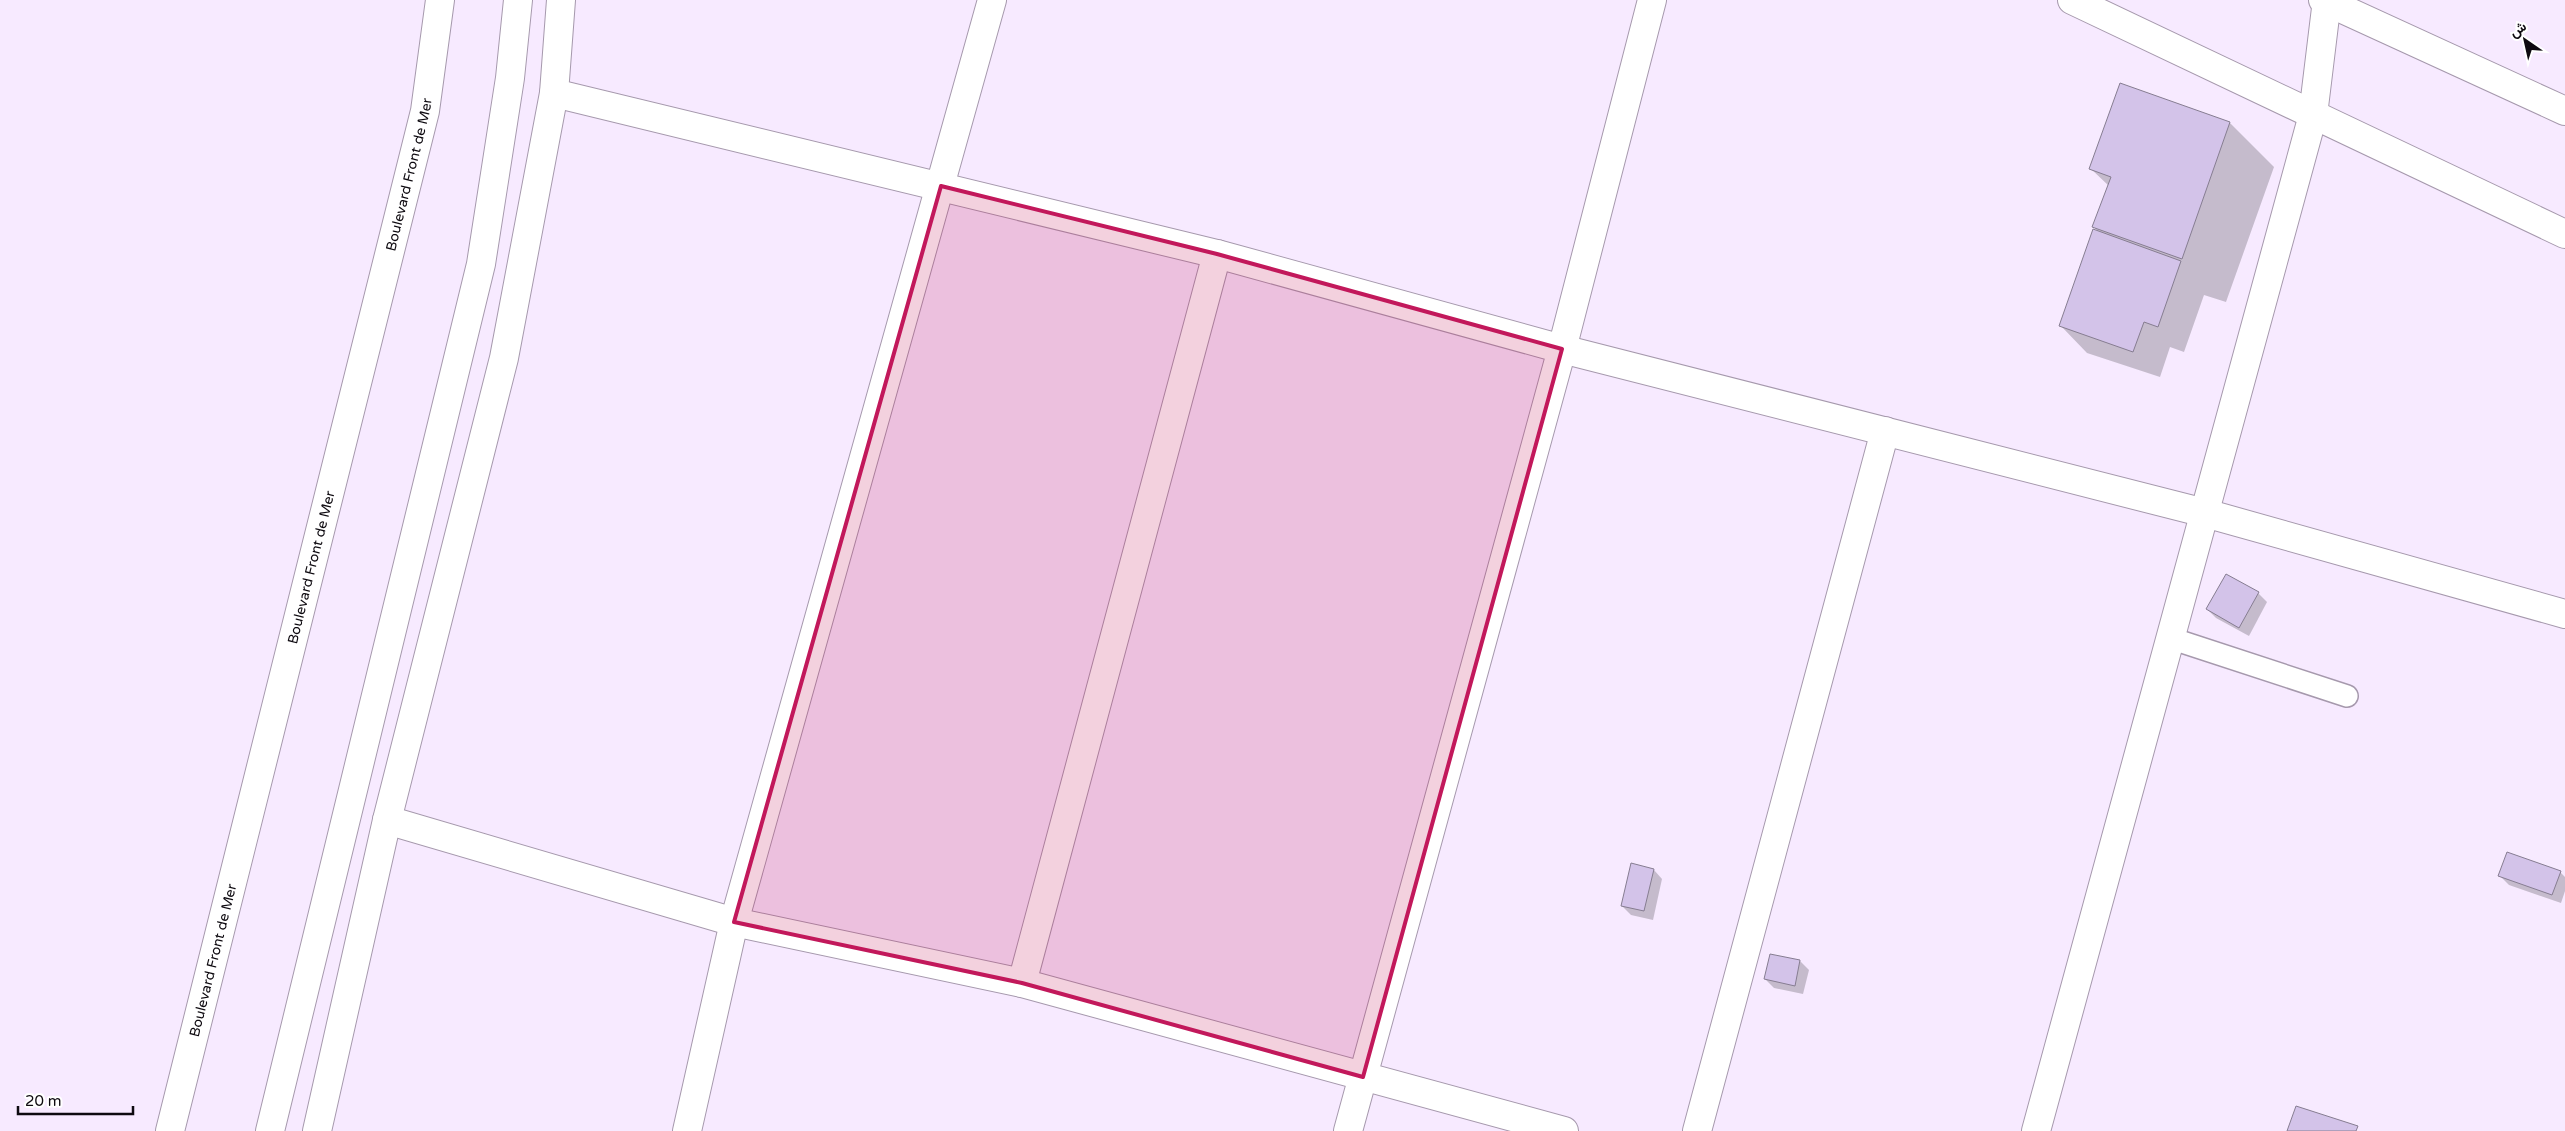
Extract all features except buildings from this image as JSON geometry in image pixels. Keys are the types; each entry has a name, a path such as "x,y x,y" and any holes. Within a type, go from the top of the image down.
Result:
{"street":[{"name":"Boulevard Front de Mer","path":"170,1131 425,111 440,0"},
{"path":"270,1131 481,264 510,78 518,0"},
{"path":"317,1131 387,820 504,358 554,93 561,0"},
{"path":"687,1131 734,922 992,0"},
{"path":"1348,1131 1562,349 1652,0"},
{"path":"2072,0 2565,234"},
{"path":"2036,1131 2313,115 2326,0 2565,111"},
{"path":"554,93 1217,254 1562,349 2205,512 2565,614"},
{"path":"1022,983 1217,254"},
{"path":"1698,1131 1885,431"},
{"path":"387,820 734,922 1022,983 1564,1131"}],"lane":[{"path":"2170,638 2347,696"}],"highlighted area":[{"path":"941,186 1217,254 1562,349 1363,1077 1022,983 734,922"}]}
